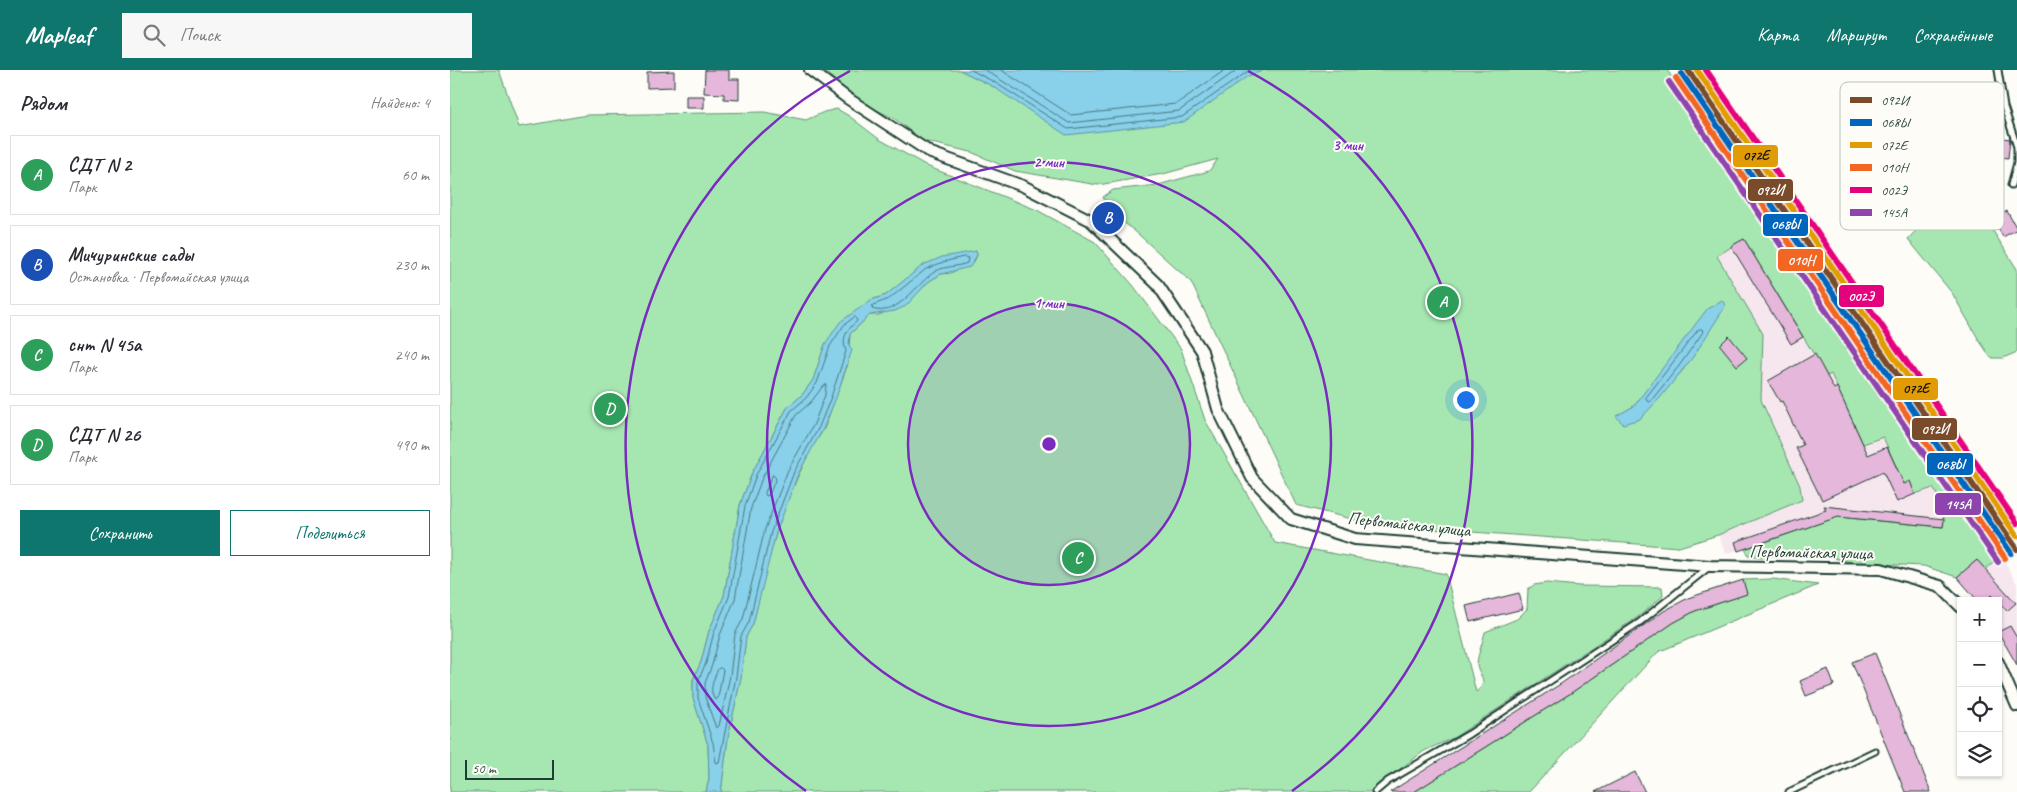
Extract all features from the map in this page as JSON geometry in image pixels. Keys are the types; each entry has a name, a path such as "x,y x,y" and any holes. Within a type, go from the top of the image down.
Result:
{"street":[{"name":"Первомайская улица","path":"810,70 846,98 931,153 1023,186 1090,220 1158,285 1202,351 1218,409 1252,478 1292,519 1356,539 1710,566 1882,569 1940,586 1957,603"},
{"path":"2002,671 2017,706"}],"lane":[{"path":"2004,107 2016,147 2017,163 2011,185"},
{"path":"1375,792 1388,781 1469,734 1640,622 1710,566"},
{"path":"1789,792 1875,751"}],"shaded area":[{"path":"1744,239 1828,376 1830,373 1864,444 1883,436 1910,481 1933,488 1942,504 1943,527 1837,517 1726,554 1718,535 1802,500 1800,486 1761,400 1760,377 1717,256"},
{"path":"2002,557 2017,584 2017,665 2002,639 2002,597 1974,597 1957,577 1977,560 1985,568"}],"green space":[{"path":"450,70 499,70 519,127 587,115 764,112 806,120 824,112 837,109 879,139 929,167 1037,210 1095,242 1132,284 1181,349 1205,420 1275,543 1446,574 1476,692 1483,681 1477,663 1485,632 1517,619 1527,609 1528,589 1534,585 1547,583 1579,586 1662,587 1663,596 1638,617 1455,737 1424,751 1370,792 721,792 728,737 741,678 746,637 753,624 764,575 783,510 809,452 824,429 848,364 850,334 870,315 879,315 913,298 928,282 941,274 951,273 975,260 976,251 905,280 886,295 871,300 825,344 813,380 802,395 787,408 752,473 740,505 724,596 709,631 701,662 693,680 693,698 708,745 709,778 706,792 450,792"},
{"path":"823,70 960,70 992,86 1248,76 1264,70 1667,70 2002,557 1985,569 1977,560 1957,577 1924,566 1855,563 1808,552 1761,557 1748,555 1745,549 1837,517 1943,527 1944,516 1933,488 1915,494 1910,482 1904,484 1883,437 1863,444 1831,374 1827,376 1744,239 1717,256 1763,334 1761,400 1800,486 1802,500 1718,535 1679,547 1375,525 1296,505 1191,282 1110,211 1103,197 1113,190 1158,185 1209,171 1218,159 1163,174 1098,185 1015,171 971,152 923,141 895,119 858,101","holes":["1725,305 1683,370 1673,381 1623,423 1617,416 1634,406 1681,346"]},
{"path":"1917,230 1992,230 2017,269 2017,352 2003,358 1991,358 1952,293 1908,239"},
{"path":"1773,579 1818,585 1658,652 1529,792 1414,792 1571,693 1673,623 1695,611 1746,594 1743,580"}],"water":[{"path":"960,70 1264,70 1248,76 1184,122 1066,135 992,86"},
{"path":"976,251 977,255 970,267 941,274 928,282 906,306 895,311 870,315 850,334 849,345 852,350 836,398 823,429 798,474 776,533 753,624 746,637 741,678 728,737 721,792 706,792 709,778 708,745 693,698 693,680 701,662 709,631 724,596 740,505 752,473 787,408 802,395 813,380 825,344 840,322 871,300 886,295 923,265 942,257"},
{"path":"1722,300 1725,305 1723,310 1693,357 1660,398 1640,419 1623,424 1616,416 1634,406 1707,309"}],"building":[{"path":"705,70 729,70 729,79 739,79 739,100 724,99 724,94 704,93"},
{"path":"674,71 674,87 647,88 647,72"},
{"path":"686,96 704,96 704,108 686,108"},
{"path":"2004,138 2010,139 2008,158 2004,157"},
{"path":"2007,211 2017,229 2003,237 1999,230 2004,230 2004,213"},
{"path":"1744,239 1803,337 1791,344 1731,246"},
{"path":"1729,336 1747,358 1737,366 1720,345"},
{"path":"1815,354 1834,389 1837,387 1868,455 1887,447 1904,484 1910,481 1915,494 1897,502 1883,472 1822,500 1796,448 1803,445 1782,401 1780,402 1768,381"},
{"path":"1824,506 1944,519 1943,527 1838,517 1738,551 1735,542 1826,510"},
{"path":"1977,560 2016,603 2007,611 2002,606 2002,597 1994,597 1992,595 1990,597 1974,597 1957,577"},
{"path":"1743,580 1747,594 1695,611 1673,623 1571,693 1414,792 1390,792 1562,683 1664,611 1688,598"},
{"path":"1519,593 1523,609 1470,622 1466,606"},
{"path":"2010,626 2017,638 2017,665 2002,639 2002,630"},
{"path":"1875,653 1931,792 1905,792 1852,662"},
{"path":"1828,669 1834,685 1806,696 1800,681"},
{"path":"1635,772 1645,792 1595,792"}],"transit line":[{"name":"092И","path":"1688,70 2017,549"},
{"name":"072Е","path":"1697,70 2017,536"},
{"name":"002Э","path":"1706,70 2017,523"},
{"name":"068Ы","path":"1682,74 2011,553"},
{"name":"010Н","path":"1676,78 2005,558"},
{"name":"145А","path":"1669,82 1998,562"}],"place":[{"name":"Мичуринские сады","path":"1108,218"},
{"name":"СДТ N 2","path":"1443,302"},
{"name":"СДТ N 26","path":"610,409"},
{"name":"снт N 45а","path":"1078,558"}]}
